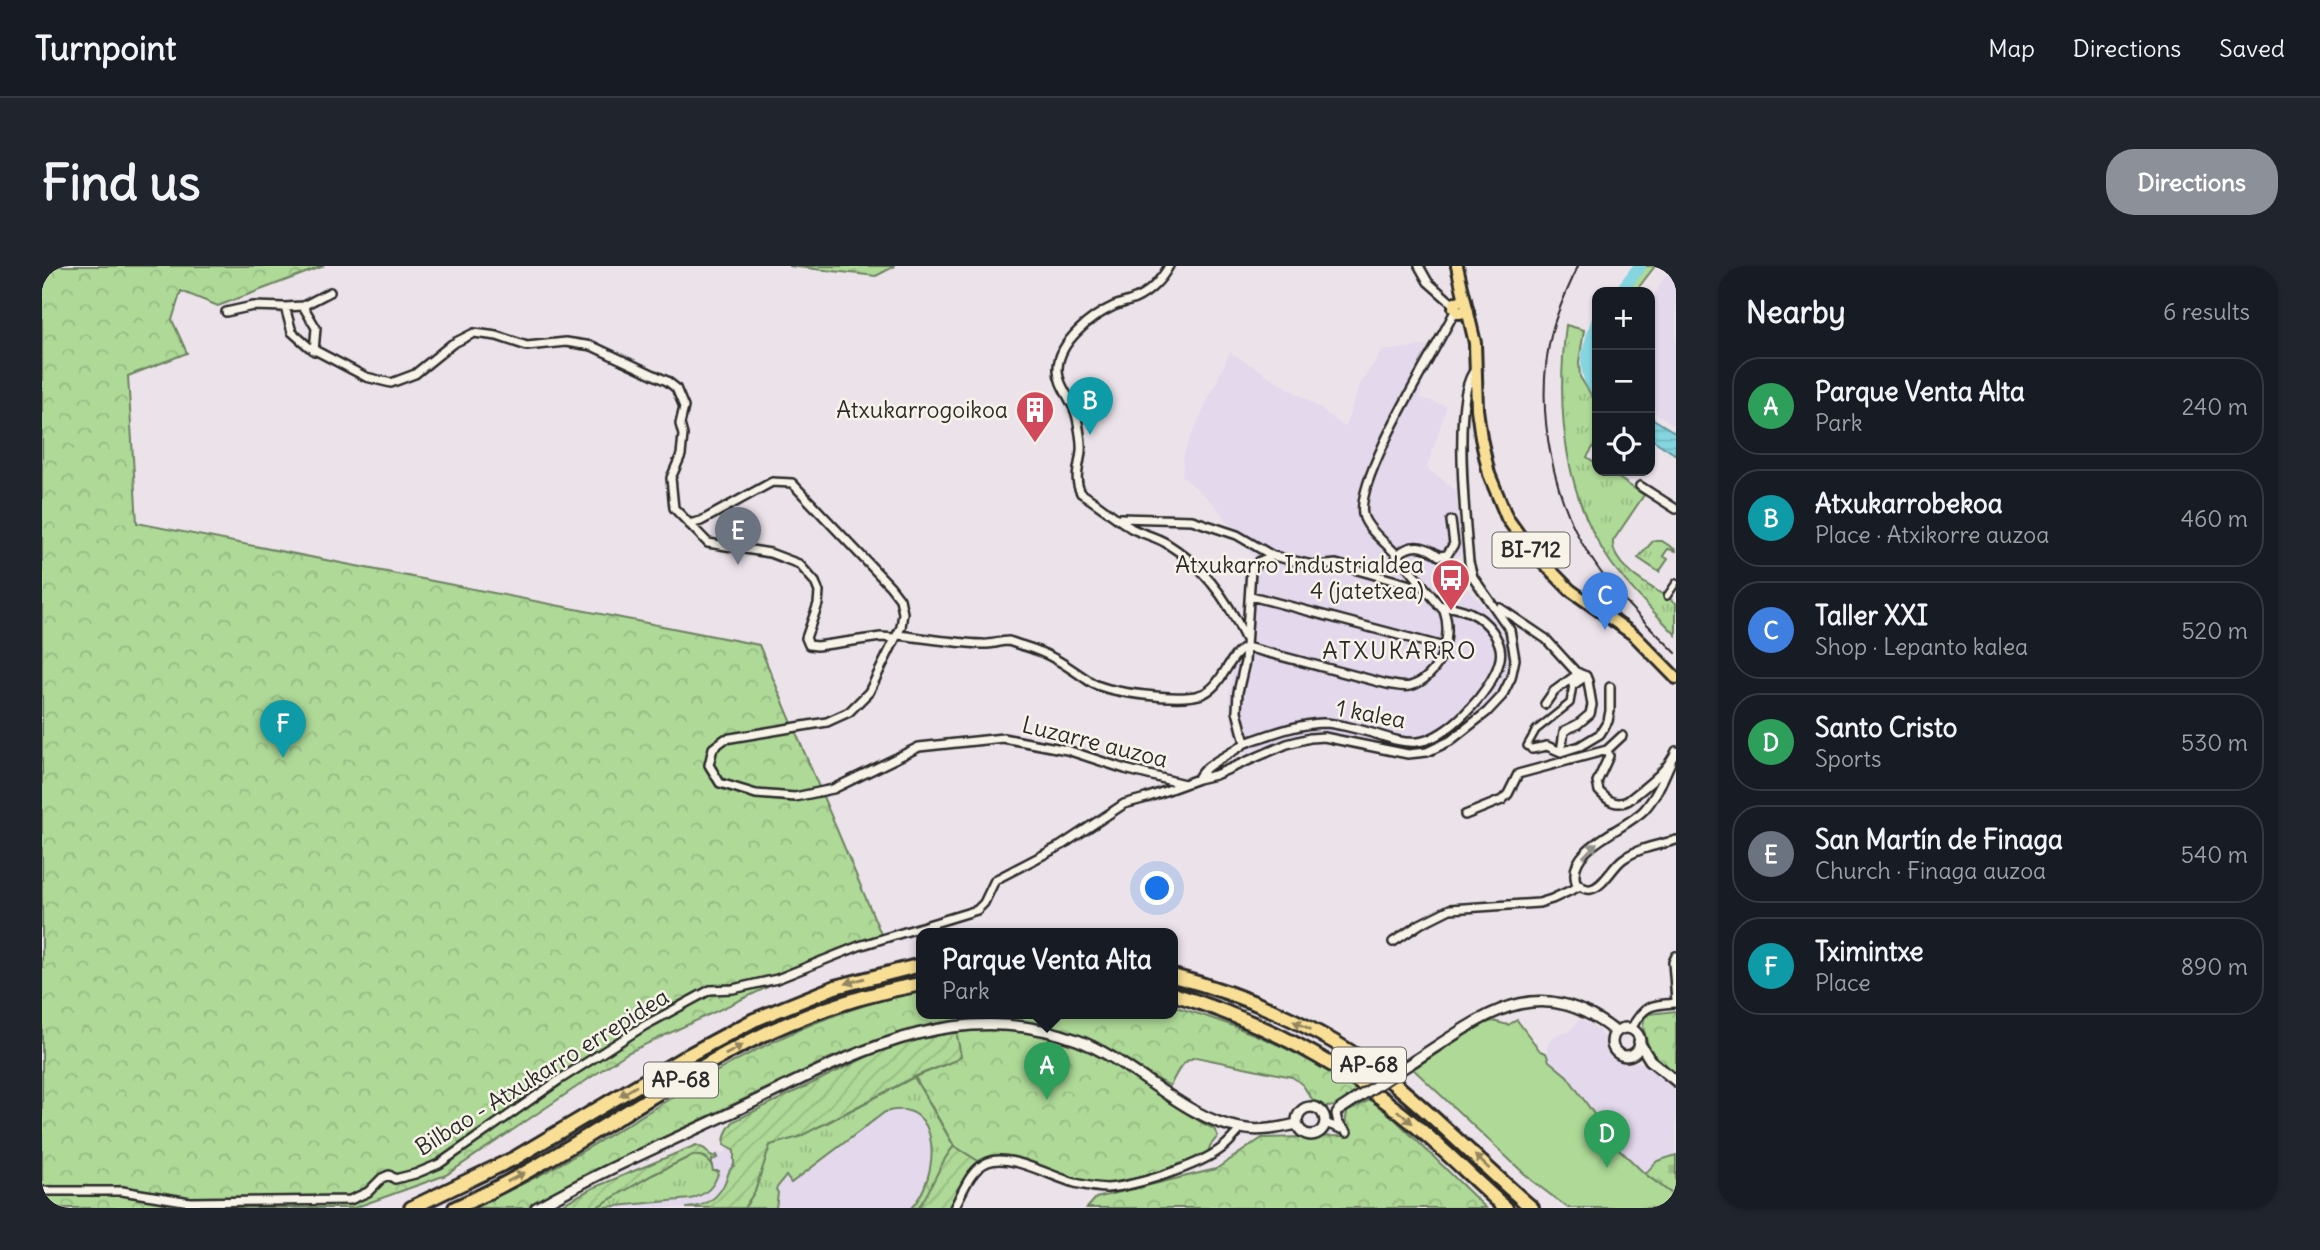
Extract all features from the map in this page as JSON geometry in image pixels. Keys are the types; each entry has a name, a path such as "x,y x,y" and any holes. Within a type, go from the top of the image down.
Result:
{"highway":[{"name":"AP-68","path":"411,1208 521,1155 687,1056 754,1020 835,987 916,966"},
{"name":"AP-68","path":"1178,977 1274,1012 1349,1052 1412,1098 1532,1208"},
{"name":"AP-68","path":"459,1207 536,1167 696,1072 769,1033 841,1004 916,985"},
{"name":"AP-68","path":"1178,996 1245,1019 1290,1040 1346,1072 1405,1116 1506,1208"}],"main road":[{"name":"BI-712","path":"1457,266 1475,344 1481,439 1493,486 1507,518 1527,546 1560,581 1634,635 1676,678"},
{"path":"1455,308 1467,305"}],"street":[{"path":"1169,266 1164,276 1136,299 1103,312 1077,332 1065,348 1058,366 1059,379 1077,415 1082,449 1077,486 1081,493 1135,530 1164,542 1189,561 1219,591 1232,609 1246,644"},
{"path":"1246,644 1387,684 1407,687 1424,680 1434,669 1444,647 1447,619 1420,582 1365,520 1361,508 1371,472 1455,308 1428,282 1419,266"},
{"path":"226,312 253,306 303,306 330,292"},
{"path":"303,306 316,328 314,351"},
{"path":"285,307 292,332 314,351 366,377 391,383 415,374 452,344 474,333 497,336 527,345 566,342 592,346 667,381 676,388 684,407 680,424 683,435 681,455 671,478 674,508 708,543 770,553 799,564 819,592 818,604 806,639 809,645 881,637 986,645 1007,641 1047,653 1078,671 1090,682 1110,690 1154,695 1198,695 1216,684 1238,651 1246,644"},
{"path":"1184,784 1214,775 1287,744 1310,738 1341,740 1408,754 1427,752 1442,747 1495,704 1511,678 1516,659 1513,638 1506,621 1473,577 1468,552 1462,420 1470,376 1476,369"},
{"name":"Luzarre auzoa","path":"689,524 701,522 772,482 792,483 900,599 903,613 901,627 869,692 849,712 827,722 725,739 713,748 709,765 720,783 756,794 795,797 833,789 919,747 1003,738 1067,750 1184,784"},
{"path":"1640,486 1676,509"},
{"path":"1118,518 1192,520 1237,535 1273,556 1317,566 1336,564 1414,586 1420,582"},
{"path":"1397,555 1408,547 1421,545 1439,556 1447,555 1454,544 1451,521"},
{"path":"1198,779 1202,770 1232,754 1245,743 1237,711 1251,596 1251,570 1260,561 1273,556"},
{"path":"1667,596 1676,583"},
{"path":"1251,596 1444,647"},
{"path":"1492,603 1546,639 1582,675 1592,705 1590,714 1564,732 1560,752"},
{"name":"1 kalea","path":"1245,743 1283,730 1322,723 1418,743 1442,732 1467,711 1483,691 1500,662 1501,648 1486,623 1476,614 1463,608 1438,605"},
{"path":"1582,675 1573,685 1570,704 1536,730 1527,746 1532,749 1548,747 1560,752 1580,746 1600,734 1610,711 1610,687"},
{"path":"1545,704 1555,691 1582,675"},
{"path":"1465,815 1502,800 1518,774 1607,750 1622,736"},
{"path":"1580,746 1607,750"},
{"path":"1607,750 1609,756 1597,782 1599,791 1615,804 1623,804 1629,800 1671,762"},
{"path":"1676,751 1647,807 1626,824 1597,841 1575,870 1576,882 1590,889 1597,886 1631,853 1676,840"},
{"name":"Bilbao - Atxukarro errepidea","path":"918,928 977,910 984,903 995,880 1062,845 1124,804 1184,784"},
{"path":"1393,942 1420,923 1450,909 1539,903 1580,886"},
{"name":"Bilbao - Atxukarro errepidea","path":"42,1191 121,1191 190,1202 351,1200 368,1192 388,1175 395,1179 439,1164 559,1080 644,1026 710,990 733,989 777,979 859,946 916,929"},
{"path":"1631,1029 1647,1007 1676,1002 1673,961 1676,956"},
{"path":"1339,1110 1336,1114 1338,1124 1348,1132 1325,1120 1316,1107 1307,1107 1300,1112 1297,1124 1310,1135 1320,1132 1325,1120 1339,1110 1414,1061 1487,1014 1518,1004 1548,1002 1575,1007 1616,1032"},
{"path":"536,1208 625,1161 855,1054 908,1034 951,1026 1013,1025 1046,1031 1079,1041 1110,1056 1211,1118 1241,1129 1267,1129 1297,1124"},
{"path":"1650,1060 1621,1054 1614,1047 1612,1039 1616,1032 1623,1028 1631,1029 1637,1034 1650,1060 1676,1081"},
{"path":"1629,1055 1636,1050 1639,1042"},
{"path":"954,1208 973,1172 994,1160 1020,1164 1075,1183 1104,1188 1193,1164 1222,1148 1241,1129"}],"shaded area":[{"path":"1676,267 1676,427 1655,412 1655,294 1665,276"},
{"path":"1430,345 1420,398 1447,406 1427,468 1456,490 1461,554 1448,566 1493,617 1503,635 1509,655 1504,677 1493,698 1474,718 1447,739 1419,751 1403,751 1327,733 1286,739 1249,752 1233,734 1229,696 1244,609 1244,575 1254,558 1214,504 1182,476 1184,452 1230,352 1311,402 1345,427 1360,384 1382,351"},
{"path":"1580,1019 1600,1031 1599,1034 1605,1037 1607,1050 1614,1059 1643,1063 1676,1089 1676,1155 1657,1161 1645,1174 1618,1148 1567,1076 1548,1058 1547,1047 1551,1038 1569,1032"},
{"path":"1027,1032 1069,1043 1093,1053 1214,1129 1218,1136 1210,1146 1207,1157 1001,1160 979,1166 954,1208 555,1208 593,1188 688,1147 701,1146 712,1157 727,1152 725,1132 734,1121 877,1052"}],"green space":[{"path":"42,266 324,266 218,306 181,291 172,320 187,353 128,376 137,523 759,645 881,934 627,1053 446,1175 354,1208 42,1208"},
{"path":"789,266 895,266 876,276"},
{"path":"1642,266 1655,266 1639,287 1626,287"},
{"path":"1566,325 1584,330 1579,362 1580,377 1592,396 1592,449 1587,457 1592,460 1592,476 1616,476 1644,495 1613,541 1614,551 1636,577 1676,603 1676,635 1611,563 1582,507 1566,448 1563,356"},
{"path":"1653,541 1662,541 1676,550 1668,549 1663,556 1668,559 1659,572 1638,558"},
{"path":"916,993 916,1019 978,1019 940,1023 876,1040 830,1058 604,1166 529,1208 472,1208 543,1173 776,1040 871,1003"},
{"path":"1178,1008 1270,1041 1361,1090 1338,1104 1321,1106 1312,1099 1301,1083 1292,1077 1196,1057 1183,1065 1170,1086 1079,1037 1047,1026 1012,1020 978,1019 1178,1019"},
{"path":"1676,1011 1676,1074 1650,1052 1643,1027 1644,1018 1649,1014"},
{"path":"1517,1020 1540,1051 1546,1053 1549,1061 1567,1076 1618,1148 1645,1174 1676,1197 1676,1208 1568,1208 1531,1180 1413,1069 1482,1024 1493,1021 1508,1025"},
{"path":"979,1028 1036,1034 1086,1050 1121,1069 1214,1129 1218,1136 1210,1146 1207,1157 1193,1164 1104,1188 1001,1160 983,1164 954,1146 915,1077 956,1060 956,1030"},
{"path":"956,1030 961,1056 956,1060 914,1077 799,1137 770,1145 755,1191 744,1208 686,1208 700,1206 711,1200 723,1186 734,1165 734,1151 724,1145 726,1132 734,1121 877,1052 912,1039"},
{"path":"914,1077 954,1146 927,1197 918,1208 911,1208 921,1195 927,1178 931,1143 927,1127 918,1116 904,1110 885,1112 791,1183 786,1176 776,1189 776,1208 744,1208 755,1191 770,1145 825,1124"},
{"path":"1373,1098 1486,1208 1087,1208 1096,1198 1216,1169 1262,1138 1343,1136 1347,1112"},
{"path":"696,1145 705,1149 712,1157 717,1155 717,1158 712,1160 712,1165 705,1157 693,1155 595,1208 555,1208 593,1188"},
{"path":"954,1146 983,1164 954,1208 918,1208 944,1161"},
{"path":"693,1155 707,1159 713,1171 719,1171 712,1186 701,1195 691,1199 595,1208 652,1175"},
{"path":"1676,1155 1676,1197 1645,1174 1657,1161"}],"water":[{"path":"1655,420 1676,433 1676,455 1655,441"}],"waterway":[{"path":"1624,287 1640,266"},
{"path":"1592,338 1587,366 1592,383"}],"railway":[{"path":"1578,266 1554,322 1547,361 1546,424 1551,456 1559,487 1583,545 1600,571 1627,603 1676,653"}],"place":[{"name":"Atxukarrobekoa","path":"1090,435"},
{"name":"Atxukarrogoikoa","path":"1035,444"},
{"name":"San Martín de Finaga","path":"738,565"},
{"name":"Atxukarro Industrialdea 4 (jatetxea)","path":"1451,612"},
{"name":"Taller XXI","path":"1605,630"},
{"name":"Tximintxe","path":"283,758"},
{"name":"Parque Venta Alta","path":"1047,1100"},
{"name":"Santo Cristo","path":"1607,1168"}],"district":[{"name":"ATXUKARRO","path":"1400,651"}]}
